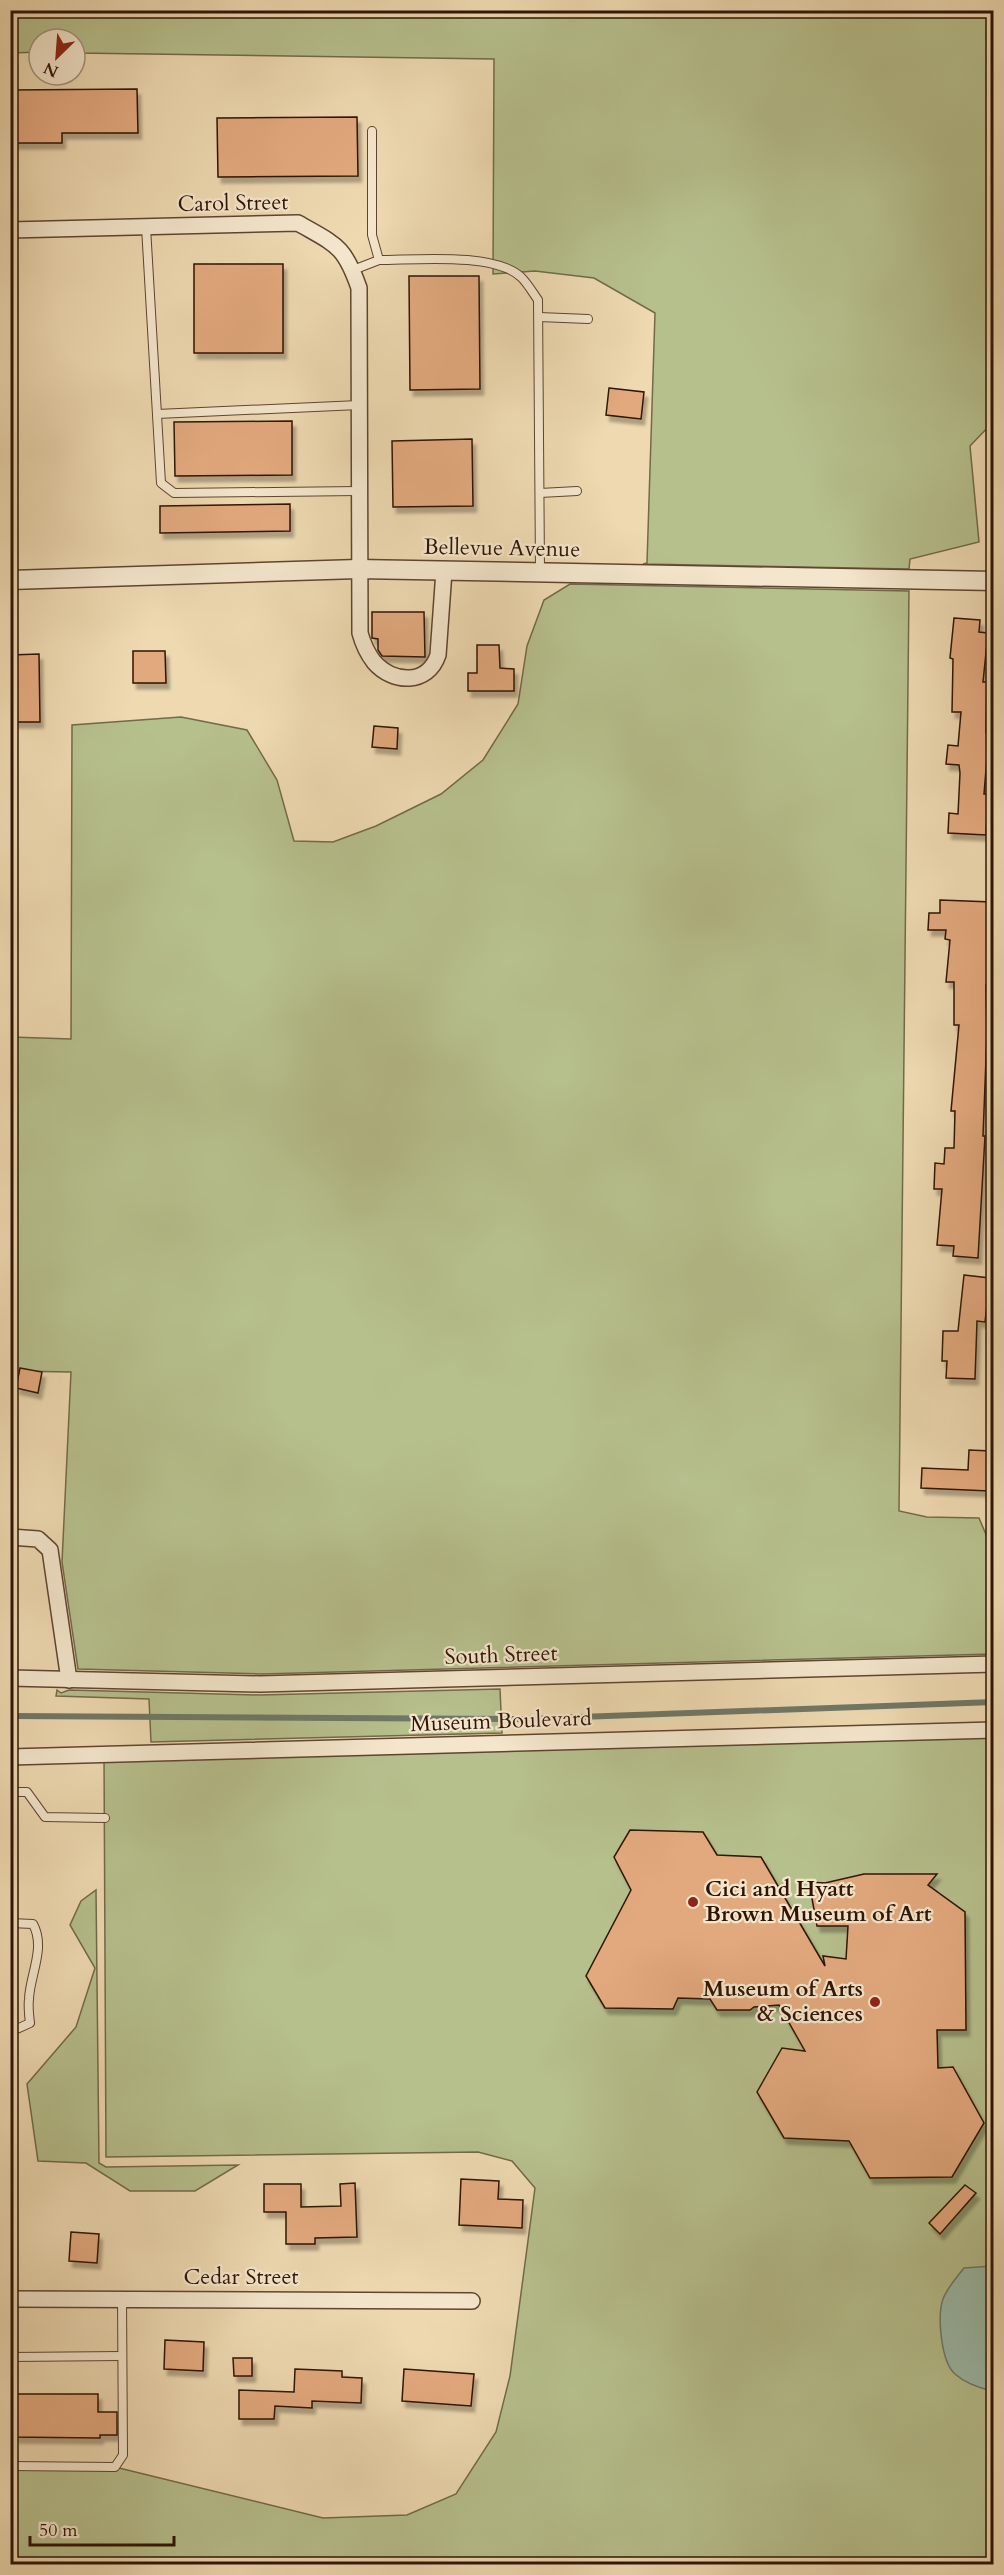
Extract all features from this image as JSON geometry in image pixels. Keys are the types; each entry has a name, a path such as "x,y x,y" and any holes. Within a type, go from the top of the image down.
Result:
{"street":[{"name":"Carol Street","path":"10,230 298,223 337,245 353,270 359,288 358,569 360,633 366,651 375,664 389,675 402,678 421,677 435,666 438,655 444,571"},
{"name":"Bellevue Avenue","path":"12,580 358,569 993,581"},
{"path":"10,1537 38,1539 50,1550 69,1680"},
{"name":"South Street","path":"10,1678 261,1684 993,1664"},
{"name":"Museum Boulevard","path":"10,1757 993,1730"},
{"name":"Cedar Street","path":"10,2299 472,2301"}],"lane":[{"path":"372,131 372,235 379,260"},
{"path":"146,227 161,483 174,493 358,491"},
{"path":"353,270 379,260 473,260 491,263 520,276 538,300 540,573"},
{"path":"539,317 588,319"},
{"path":"157,414 359,405"},
{"path":"540,493 577,491"},
{"path":"10,534 12,580"},
{"path":"10,1399 13,1400 12,1464"},
{"path":"10,1792 27,1792 45,1817 105,1818"},
{"path":"10,2032 30,2023 28,1999 38,1950 38,1932 33,1924 11,1923"},
{"path":"10,2466 115,2467 123,2455 122,2300"},
{"path":"10,2356 122,2356"}],"green space":[{"path":"10,11 993,11 993,422 970,446 979,542 910,559 909,569 643,564 647,563 655,313 594,278 535,271 493,274 494,59 87,53 87,27 27,27 27,52 11,53"},
{"path":"570,584 909,591 899,1511 927,1517 979,1518 993,1551 993,1654 262,1674 78,1669 62,1562 71,1372 11,1371 11,1037 71,1039 72,725 181,717 247,730 277,780 294,841 333,842 376,826 441,794 483,760 518,704 527,646 544,600"},
{"path":"500,1689 502,1733 151,1742 149,1699 56,1696 57,1690 61,1693 69,1690 260,1695"},
{"path":"993,1730 993,2564 11,2564 11,2466 115,2467 323,2518 407,2515 456,2494 496,2432 510,2376 535,2188 512,2161 478,2152 106,2157 104,1755"},
{"path":"96,1890 99,2163 106,2167 238,2165 195,2191 130,2191 86,2163 38,2161 27,2084 76,2027 95,1968 70,1925 81,1901"}],"shaded area":[{"path":"993,2266 993,2391 968,2383 950,2368 943,2349 940,2316 945,2295 964,2268"}],"building":[{"path":"137,89 138,133 62,133 62,143 10,143 10,90"},
{"path":"357,117 358,176 218,177 217,118"},
{"path":"194,264 283,264 283,353 194,353"},
{"path":"409,276 479,276 480,389 410,390"},
{"path":"609,388 644,392 641,419 606,415"},
{"path":"292,421 292,475 175,476 174,422"},
{"path":"472,439 473,506 393,507 392,441"},
{"path":"290,504 290,531 160,533 160,506"},
{"path":"372,612 424,612 425,657 382,656 378,650 378,639 372,638"},
{"path":"954,618 980,620 979,632 988,633 983,682 987,682 986,733 989,733 984,794 988,794 986,835 948,833 949,813 958,814 960,773 959,765 946,764 948,745 958,746 961,712 952,712 953,659 950,658"},
{"path":"477,645 499,645 500,668 514,669 514,691 468,691 468,673 477,673"},
{"path":"133,651 165,651 166,683 133,683"},
{"path":"39,654 40,722 10,722 10,655"},
{"path":"374,726 398,728 397,749 372,747"},
{"path":"940,900 992,902 991,947 993,947 989,986 986,985 987,1033 983,1136 985,1136 978,1258 953,1256 954,1246 937,1245 942,1189 934,1189 935,1163 944,1164 945,1148 954,1148 955,1111 951,1111 959,1025 954,1025 954,982 946,982 950,940 945,939 946,930 928,930 929,913 940,913"},
{"path":"964,1275 990,1278 985,1322 977,1321 975,1379 946,1378 947,1361 942,1361 943,1331 958,1331"},
{"path":"20,1368 42,1372 38,1393 16,1388"},
{"path":"969,1450 991,1451 990,1491 921,1488 922,1468 968,1470"},
{"name":"Museum of Arts & Sciences","path":"630,1830 703,1832 717,1855 761,1857 825,1966 823,1956 846,1959 848,1926 817,1926 809,1882 825,1883 864,1874 937,1874 928,1885 965,1912 966,2030 937,2030 938,2068 953,2067 984,2123 952,2177 870,2178 849,2141 784,2138 757,2092 782,2048 805,2051 779,2005 754,2007 750,2010 717,2010 710,1999 678,1998 673,2009 605,2008 586,1976 631,1890 614,1857"},
{"path":"461,2179 499,2181 498,2199 523,2200 522,2228 459,2225"},
{"path":"355,2183 357,2237 315,2238 315,2244 286,2244 286,2212 264,2212 264,2184 301,2184 301,2207 341,2206 340,2184"},
{"path":"965,2185 976,2193 940,2234 929,2223"},
{"path":"71,2232 99,2234 97,2263 69,2261"},
{"path":"165,2340 204,2342 203,2371 164,2369"},
{"path":"233,2358 252,2358 252,2376 234,2376"},
{"path":"295,2369 342,2371 342,2377 362,2378 361,2403 312,2401 312,2408 275,2406 274,2419 239,2419 239,2390 294,2392"},
{"path":"404,2369 474,2374 471,2406 402,2401"},
{"path":"10,2394 98,2394 98,2412 117,2412 117,2435 100,2435 100,2438 10,2437"}],"waterway":[{"path":"10,1716 525,1719 994,1702"}],"place":[{"name":"Cici and Hyatt Brown Museum of Art","path":"693,1902"},
{"name":"Museum of Arts & Sciences","path":"875,2002"}]}
